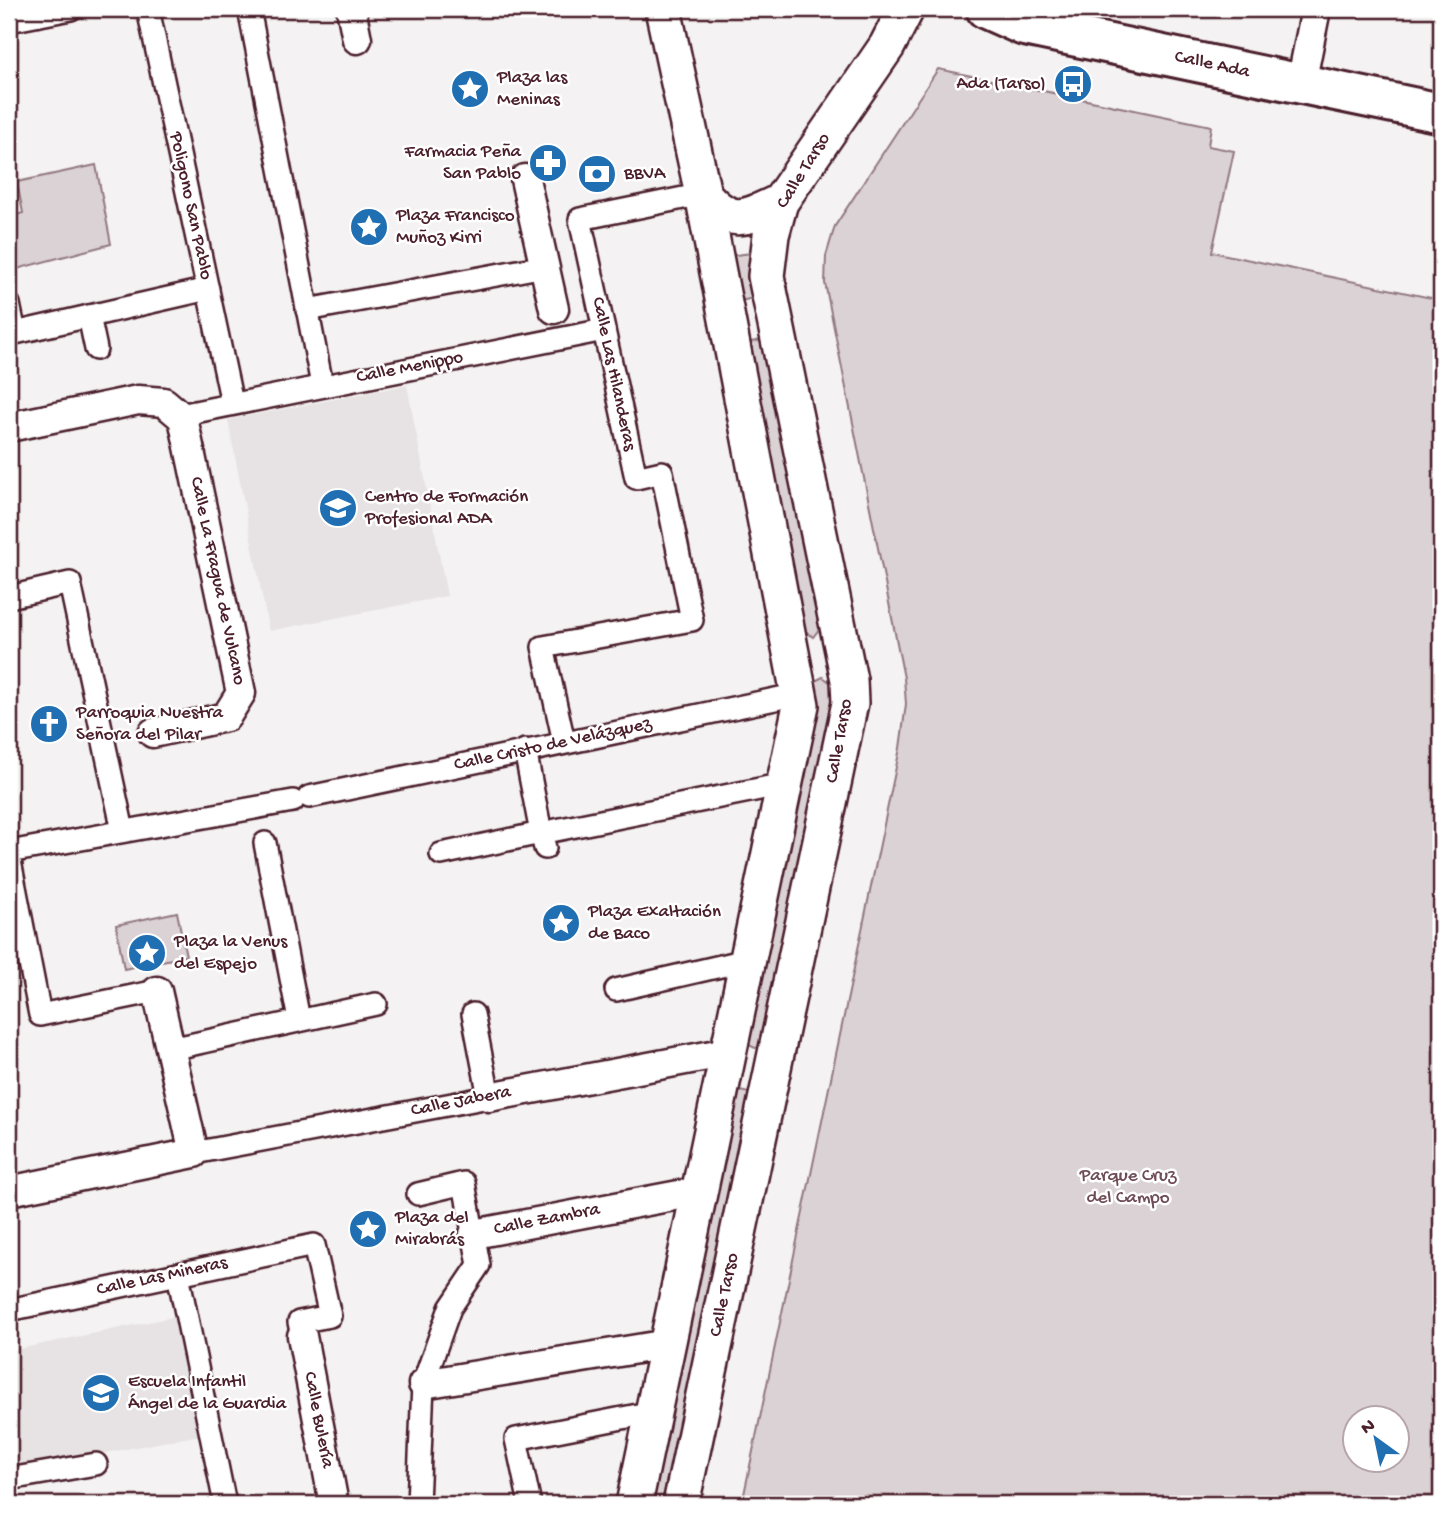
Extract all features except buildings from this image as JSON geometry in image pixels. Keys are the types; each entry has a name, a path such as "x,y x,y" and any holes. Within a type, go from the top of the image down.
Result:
{"main road":[{"name":"Calle Ada","path":"986,9 1024,26 1441,113"}],"street":[{"path":"9,21 71,9"},
{"name":"Poligono San Pablo","path":"148,9 208,289 224,404"},
{"path":"249,9 322,385"},
{"path":"351,9 357,39"},
{"path":"634,1504 801,705 704,194 663,9"},
{"name":"Calle Tarso","path":"681,1504 850,703 849,680 766,276 771,235 780,202 887,46 906,9"},
{"path":"1301,84 1316,9"},
{"path":"526,179 559,339"},
{"path":"704,194 719,213 737,218 752,215 780,202"},
{"name":"Calle Las Hilanderas","path":"564,742 543,647 691,620 662,472 636,478 580,219 704,194"},
{"path":"307,310 545,266"},
{"path":"9,304 15,333 208,289"},
{"path":"89,316 96,349"},
{"name":"Calle Menippo","path":"180,415 224,404 604,330"},
{"path":"9,427 138,400 164,402 180,415"},
{"name":"Calle La Fragua de Vulcano","path":"153,733 226,717 241,693 183,418 180,415"},
{"path":"9,597 70,583 123,831"},
{"name":"Calle Cristo de Velázquez","path":"9,854 301,799 799,694"},
{"path":"525,750 543,840"},
{"path":"441,854 543,840 784,784"},
{"path":"258,807 299,1020"},
{"path":"9,854 40,1015 157,991 194,1153"},
{"path":"616,990 747,960"},
{"path":"171,1049 376,1004"},
{"path":"473,1014 489,1097"},
{"name":"Calle Jabera","path":"9,1191 194,1153 728,1052"},
{"path":"418,1194 464,1183 474,1234"},
{"name":"Calle Zambra","path":"418,1504 423,1384 450,1308 480,1265 474,1234 700,1191"},
{"name":"Calle Las Mineras","path":"9,1310 314,1245 330,1316 299,1322 302,1336"},
{"path":"178,1274 225,1504"},
{"name":"Calle Bulería","path":"302,1336 334,1504"},
{"path":"423,1384 668,1344"},
{"path":"530,1504 516,1439 653,1412"},
{"path":"9,1479 96,1464"}],"shaded area":[{"name":"Centro de Formación Profesional ADA","path":"407,385 447,596 269,631 228,420"},
{"name":"Escuela Infantil Ángel de la Guardia","path":"178,1316 200,1435 9,1471 9,1351"}],"green space":[{"name":"Parque Cruz del Campo","path":"938,69 1211,126 1208,146 1234,151 1212,252 1441,300 1441,709 1438,726 1441,727 1441,1504 742,1504 900,748 906,704 904,678 825,283 826,256 835,226"},
{"path":"96,165 111,244 9,271 9,217 23,213 17,182"},
{"path":"727,252 736,255 752,253 753,298 737,302"},
{"path":"762,340 820,628 813,637 804,630 745,343"},
{"path":"823,677 831,683 831,707 760,1047 755,1048 749,1045 747,1037 815,681"},
{"name":"Plaza la Venus del Espejo","path":"177,912 186,956 124,969 116,925"},
{"path":"740,1091 749,1093 751,1098 666,1504 649,1504 736,1094"}],"place":[{"name":"Ada (Tarso)","path":"1073,84"},
{"name":"Plaza las Meninas","path":"470,89"},
{"name":"Farmacia Peña San Pablo","path":"548,163"},
{"name":"BBVA","path":"597,174"},
{"name":"Plaza Francisco Muñoz Kirri","path":"369,227"},
{"name":"Centro de Formación Profesional ADA","path":"338,508"},
{"name":"Parroquia Nuestra Señora del Pilar","path":"49,724"},
{"name":"Plaza Exaltación de Baco","path":"561,923"},
{"name":"Plaza la Venus del Espejo","path":"147,953"},
{"name":"Plaza del Mirabrás","path":"368,1229"},
{"name":"Escuela Infantil Ángel de la Guardia","path":"101,1393"}]}
